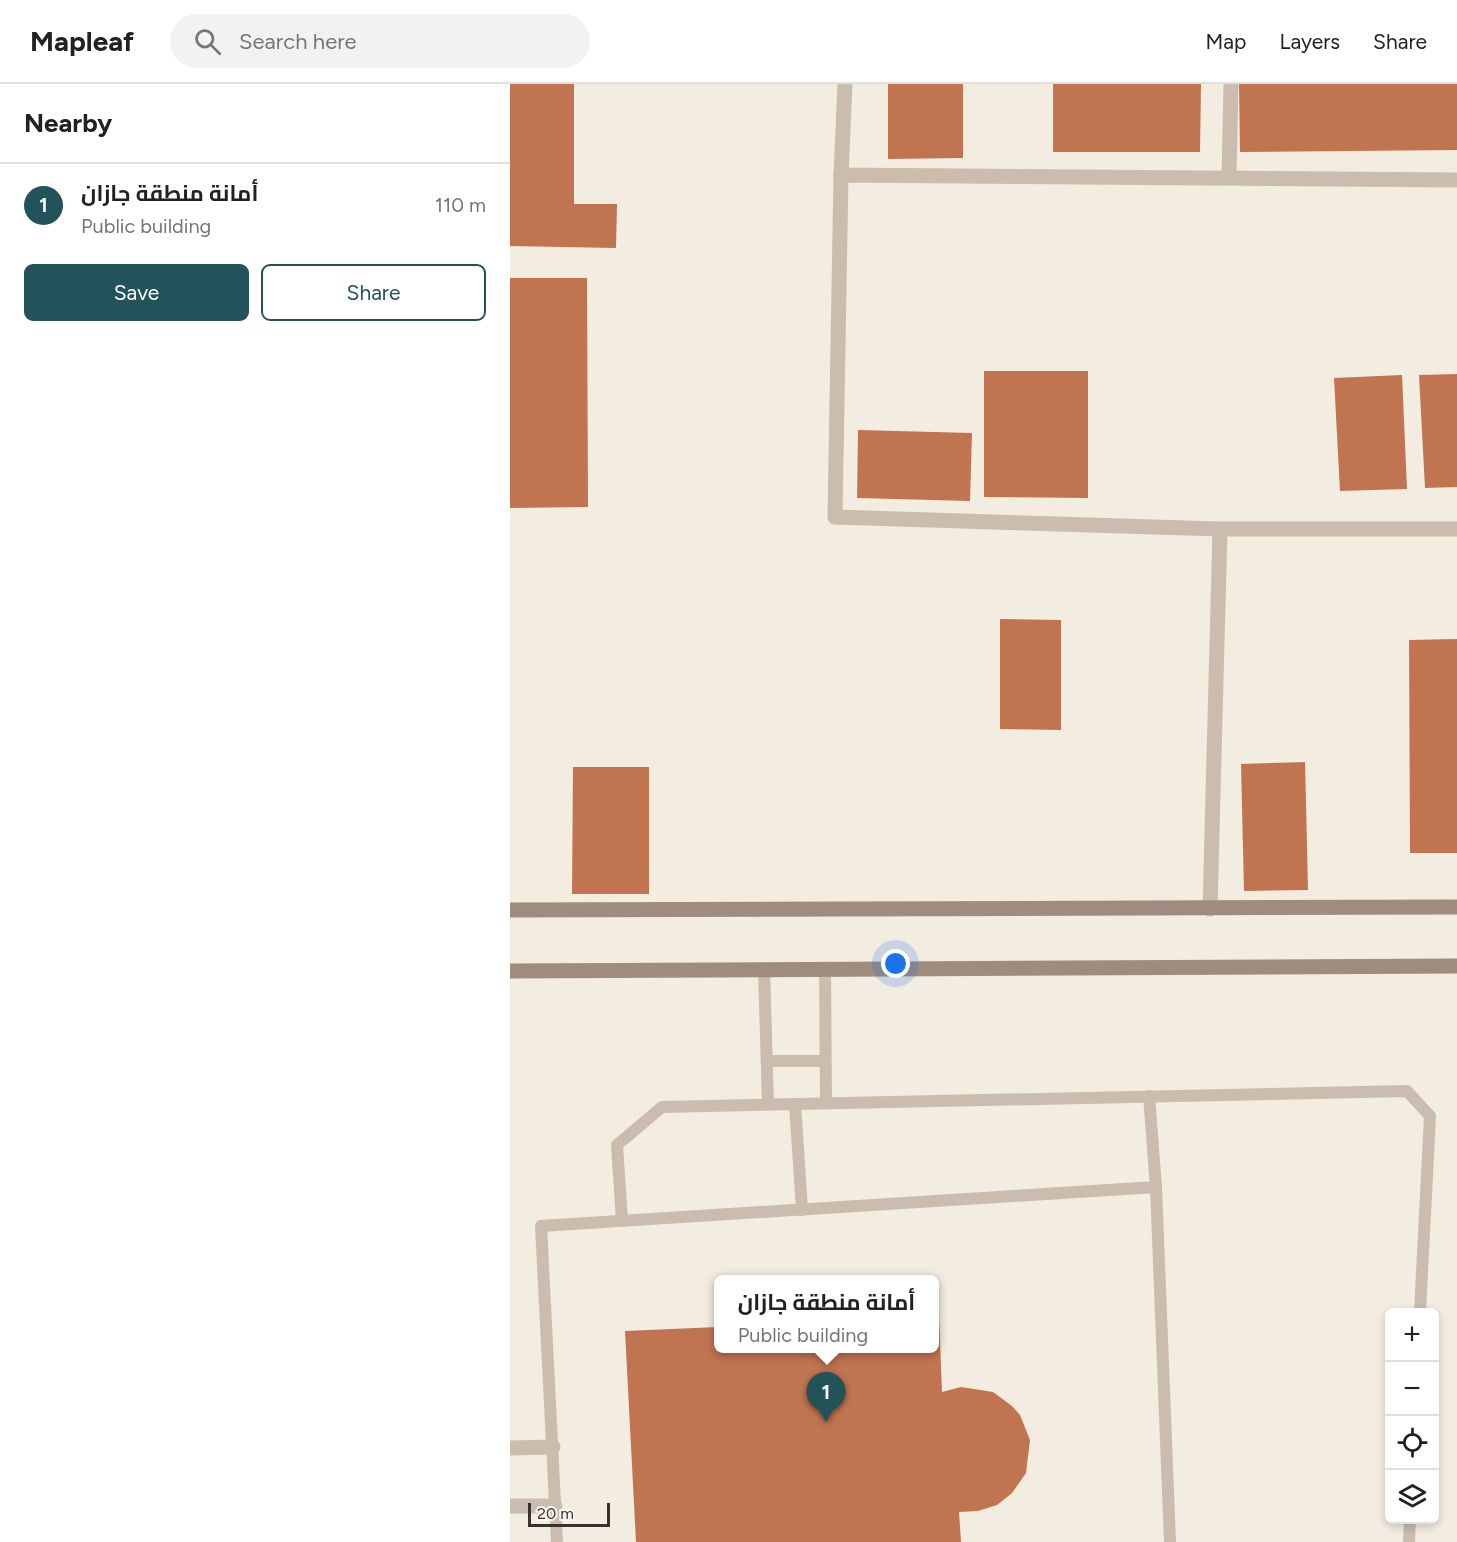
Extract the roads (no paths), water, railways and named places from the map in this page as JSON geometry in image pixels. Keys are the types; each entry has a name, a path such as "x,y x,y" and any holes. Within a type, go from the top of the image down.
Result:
{"main road":[{"path":"510,910 1457,907"},
{"path":"510,971 1457,966"}],"street":[{"path":"845,84 841,176 836,517 1220,529 1457,529"},
{"path":"1229,177 1231,84"},
{"path":"841,176 1457,180"},
{"path":"1210,909 1220,529"},
{"path":"510,1448 553,1447"},
{"path":"510,1506 555,1506"}],"lane":[{"path":"764,969 768,1104"},
{"path":"825,970 826,1102"},
{"path":"767,1061 824,1061"},
{"path":"622,1221 617,1145 662,1107 1407,1091 1430,1116 1420,1308"},
{"path":"1149,1096 1156,1187 1170,1542"},
{"path":"795,1104 802,1210"},
{"path":"557,1542 541,1226 1156,1187"},
{"path":"1408,1542 1410,1524"}],"place":[{"name":"أمانة منطقة جازان","path":"826,1422"}]}
